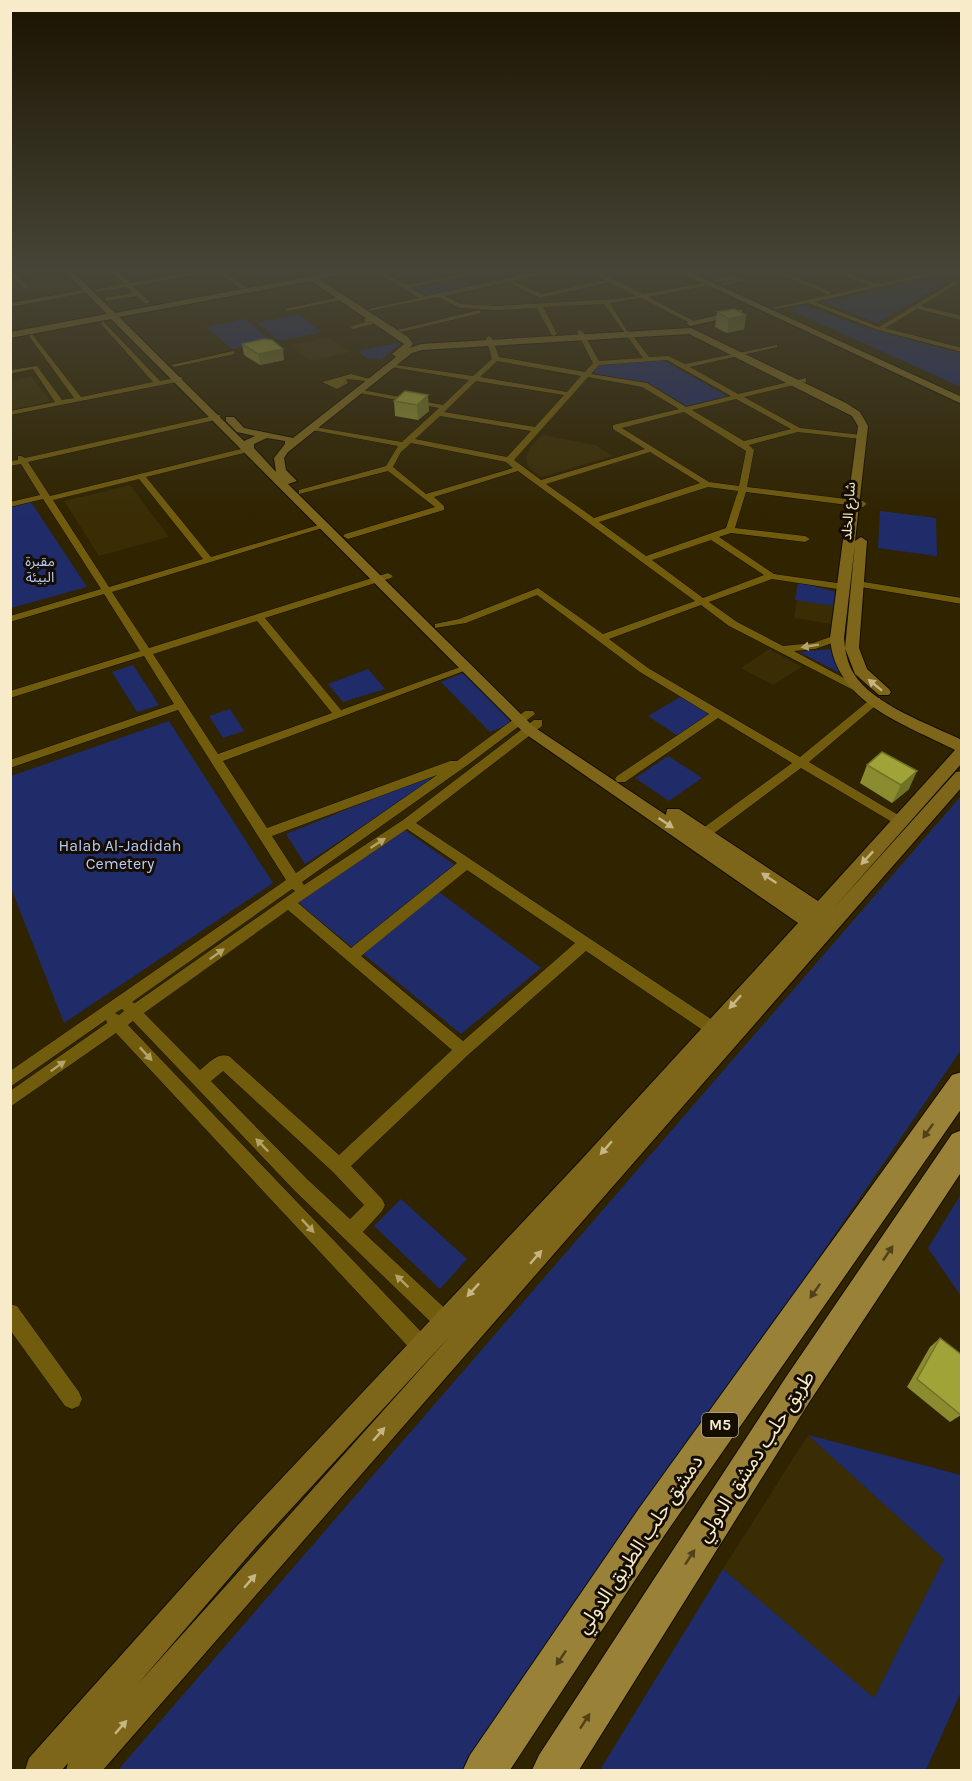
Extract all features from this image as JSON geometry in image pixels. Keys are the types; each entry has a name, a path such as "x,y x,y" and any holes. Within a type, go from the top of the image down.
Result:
{"highway":[{"name":"دمشق حلب الطريق الدولي","path":"485,1770 660,1510 962,1084"},
{"name":"طريق حلب دمشق الدولي","path":"554,1770 798,1389 962,1144"}],"street":[{"path":"44,352 79,399"},
{"path":"130,352 159,384"},
{"path":"150,352 325,526 347,540"},
{"path":"159,352 241,430 265,435 280,435 302,429 408,352"},
{"path":"400,352 288,448 279,458 281,471 467,668 529,722 821,921"},
{"path":"494,352 496,359"},
{"path":"591,352 597,363"},
{"path":"642,352 647,359"},
{"path":"683,367 749,352"},
{"path":"856,352 962,401"},
{"path":"873,352 962,393"},
{"path":"174,366 233,353"},
{"path":"745,353 856,414 862,423 858,503 844,587 842,634 838,655 844,671 861,690"},
{"path":"872,360 884,357"},
{"path":"509,460 597,363 668,358 798,430"},
{"path":"496,359 644,385 743,444 750,450 750,457 730,530"},
{"path":"302,492 389,468 397,452 496,359"},
{"path":"392,364 568,394"},
{"path":"10,374 56,367"},
{"path":"37,371 59,402"},
{"path":"345,381 337,387 326,382 351,376 362,386 441,410 536,429"},
{"path":"10,413 179,379"},
{"path":"708,484 616,427 799,381"},
{"name":"شارع الخلد","path":"799,381 850,404 867,420 869,430 858,503 858,584 842,634 853,658 868,680 902,704 962,735"},
{"path":"215,415 16,461 47,498 217,759 297,887"},
{"path":"312,428 509,460 517,469 733,624 861,690 962,747"},
{"path":"743,444 798,430 861,437"},
{"path":"249,449 248,443 265,435"},
{"path":"280,435 289,439 288,448"},
{"path":"10,505 249,449 264,454 288,448"},
{"path":"538,484 652,449"},
{"path":"389,468 425,497 517,469"},
{"path":"141,476 209,561"},
{"path":"591,522 708,484 858,503"},
{"path":"347,540 441,508 429,496"},
{"path":"10,619 325,526"},
{"path":"644,560 730,530 805,539"},
{"path":"711,536 771,576 844,587"},
{"path":"10,688 259,617 380,575"},
{"path":"380,575 439,626 529,722 704,834 821,921"},
{"path":"10,695 145,649 380,575"},
{"path":"602,638 771,576"},
{"path":"858,584 962,601"},
{"path":"439,626 462,621 538,591 644,670 901,822"},
{"path":"259,617 339,715"},
{"path":"782,649 815,646 842,634"},
{"path":"217,759 467,668"},
{"path":"704,834 800,763 876,700"},
{"path":"10,765 182,705"},
{"path":"621,779 718,713"},
{"path":"10,1100 288,903 297,887 470,758 529,722"},
{"path":"10,1080 122,1000 297,887 407,823 529,722"},
{"path":"82,1770 821,921 901,822 962,752"},
{"path":"265,834 470,758"},
{"path":"41,1770 246,1537 444,1321 589,1168 712,1028 821,921 962,776"},
{"path":"407,823 712,1028"},
{"path":"351,956 467,863"},
{"path":"288,903 463,1050"},
{"path":"339,1166 463,1050 585,943"},
{"path":"122,1000 301,1185 444,1321"},
{"path":"106,1011 421,1346"},
{"path":"200,1080 223,1061 339,1166 376,1205 350,1232"},
{"path":"284,1200 301,1185"},
{"path":"10,1312 72,1399"}],"shaded area":[{"path":"299,352 349,352 310,361"},
{"path":"31,376 50,401 11,410 11,381"},
{"path":"542,435 595,445 613,456 541,477 528,467 526,457 530,448"},
{"path":"130,485 169,537 99,556 64,501"},
{"path":"797,600 834,606 831,624 794,618"},
{"path":"769,649 802,667 773,685 741,668"},
{"path":"808,1435 944,1559 874,1699 723,1569"}],"green space":[{"path":"359,352 390,352 382,359 367,358"},
{"path":"883,352 961,353 961,387"},
{"path":"663,360 727,396 687,406 649,383 593,373 600,364"},
{"name":"مقبرة البيئة","path":"31,502 87,587 11,608 11,507"},
{"path":"880,511 936,518 937,556 878,548"},
{"path":"798,582 836,592 834,606 795,600"},
{"path":"832,649 842,674 799,652"},
{"path":"133,665 159,705 137,712 112,672"},
{"path":"368,669 385,689 343,702 328,684"},
{"path":"466,672 517,721 490,732 441,682"},
{"path":"682,696 712,714 678,736 648,716"},
{"path":"230,709 244,731 223,738 209,716"},
{"name":"Halab Al-Jadidah Cemetery","path":"169,721 273,883 64,1023 11,888 11,776"},
{"path":"668,756 702,778 669,801 635,778"},
{"path":"452,767 305,864 286,834"},
{"path":"961,796 961,1050 468,1770 118,1770"},
{"path":"402,828 456,866 352,947 298,903"},
{"path":"439,892 541,968 461,1034 362,953"},
{"path":"961,1194 961,1296 928,1248"},
{"path":"401,1199 467,1259 440,1289 374,1226"},
{"path":"808,1435 961,1475 961,1692 926,1770 600,1770 723,1569 874,1698 944,1559"}],"building":[{"path":"405,391 428,395 417,405 394,401"},
{"path":"882,752 917,771 901,785 867,765"},
{"path":"940,1338 962,1355 961,1415 917,1379"}]}
